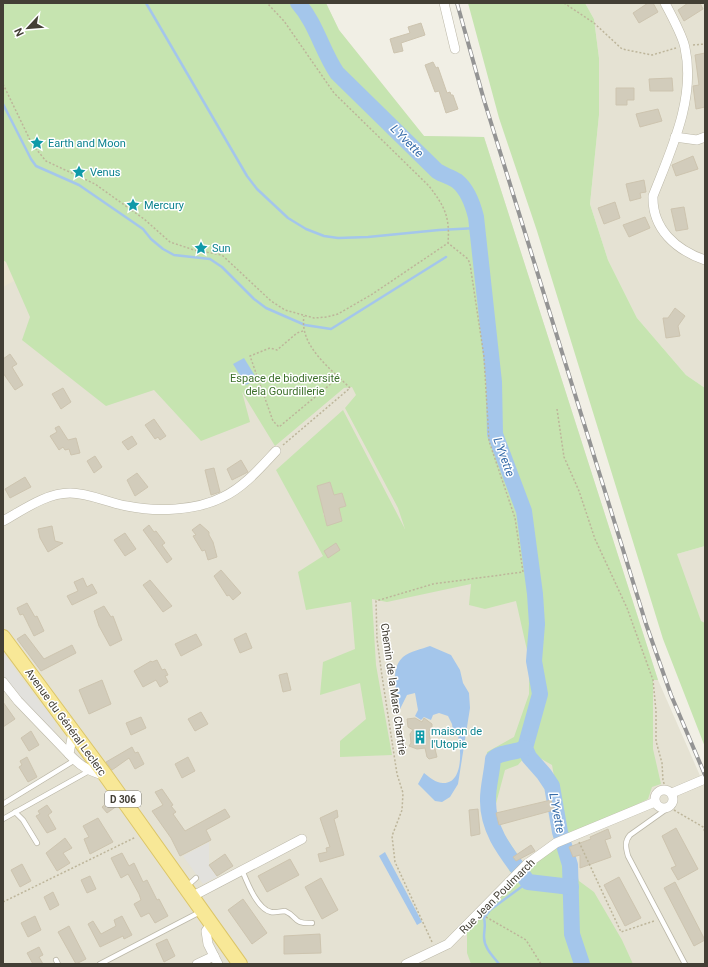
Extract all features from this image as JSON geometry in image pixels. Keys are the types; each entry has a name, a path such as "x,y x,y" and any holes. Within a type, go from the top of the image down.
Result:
{"main road":[{"name":"Avenue du Général Leclerc","path":"3,637 106,776 240,964"}],"street":[{"path":"444,3 455,49"},
{"path":"665,3 685,46 689,71 682,119 653,196 653,209 662,229 673,242 684,251 705,260"},
{"path":"676,137 697,140 705,137"},
{"path":"3,521 44,499 71,493 144,508 190,507 207,503 223,498 240,486 276,451"},
{"path":"3,682 18,701 72,757 90,771 106,776"},
{"path":"72,757 73,732"},
{"path":"669,791 674,798 669,807 659,807 655,802 655,796 658,791 669,791 705,779"},
{"name":"Rue Jean Poulmarch","path":"406,964 448,944 527,864 556,843 571,835 655,802"},
{"path":"188,893 242,870 302,839"},
{"path":"197,964 216,960 208,944 206,931 211,924"}],"lane":[{"path":"3,804 72,757"},
{"path":"3,819 90,771"},
{"path":"669,807 630,835 626,840 625,846 628,856 660,919 685,964"},
{"path":"15,812 37,843"},
{"path":"242,870 259,903 265,908 271,912 285,911 301,923 312,923"},
{"path":"188,893 196,878"},
{"path":"100,964 202,911"}],"path":[{"path":"3,84 32,144 46,161 95,184 144,219 170,242 187,248 222,255 270,301 285,310 304,316 327,317 338,314 371,295 448,244 449,225 445,207 429,186 334,93 284,21 266,3"},
{"path":"564,3 594,23 622,49 652,55 685,46 705,44"},
{"name":"Chemin de la Mare Chartrie","path":"435,950 395,862 392,836 402,810 403,793 397,774 382,676 376,601 433,584 523,572 515,518 489,441 484,357 470,264 468,259 448,244"},
{"path":"276,451 350,388 311,347 302,327 304,316"},
{"path":"304,331 297,333 277,350 270,348 250,356 273,421 279,427 339,377"},
{"path":"557,409 564,457 595,539 627,608 653,680 656,711 656,741 662,762 663,781 669,791"},
{"path":"669,807 676,813 703,827 705,832"},
{"path":"3,902 146,832"},
{"path":"571,835 621,932 660,919"},
{"path":"488,918 526,940 541,964"}],"shaded area":[{"path":"3,3 326,3 339,30 424,136 484,137 658,680 705,787 705,964 3,964"},
{"path":"585,3 705,3 705,388 686,375 637,318 608,260 590,204 599,115 599,58 594,19"},
{"path":"3,260 6,262 14,281 3,287"},
{"path":"705,546 705,747 677,554"},
{"path":"3,653 41,704 56,718 54,733 29,709 3,678"},
{"path":"209,842 209,866 217,877 203,884 183,856"}],"green space":[{"name":"Espace de biodiversité dela Gourdillerie","path":"3,3 326,3 339,30 424,136 484,137 658,680 653,680 653,749 661,784 652,787 648,799 565,840 579,881 594,892 622,940 633,964 471,964 467,953 467,929 517,875 565,839 552,765 529,752 518,765 505,770 494,811 501,830 523,863 510,872 483,813 487,752 514,737 529,694 529,659 516,601 485,609 469,605 471,584 387,602 372,599 376,665 392,755 340,757 340,741 366,719 360,683 320,695 323,662 355,649 351,602 306,610 298,572 323,556 276,470 343,410 405,529 398,508 345,408 356,395 352,387 344,388 275,446 242,392 250,422 201,441 154,390 106,406 22,340 30,317 6,262 3,260","holes":["330,482 334,495 342,493 346,506 339,508 342,521 327,525 323,513 328,511 318,486"]},
{"path":"468,3 585,3 594,19 599,58 599,115 590,204 608,260 637,318 686,375 705,388 705,546 677,554 701,621 705,623 705,747 663,639 537,231 499,118"}],"water":[{"path":"244,358 257,379 246,385 233,364"},
{"path":"430,646 451,655 460,670 463,683 469,693 470,708 458,784 450,797 442,802 435,801 418,784 424,773 440,783 450,782 455,777 460,762 460,745 457,732 453,731 452,724 448,716 439,713 433,715 431,720 424,717 421,720 415,716 418,710 415,693 407,695 400,709 395,682 396,668 403,657"},
{"path":"385,852 422,922 417,925 379,856"}],"building":[{"path":"648,3 653,3 658,12 639,23 633,13"},
{"path":"688,3 700,3 703,9 684,21 678,10"},
{"path":"421,23 425,35 401,43 403,51 394,53 390,39 410,33 408,27"},
{"path":"705,53 705,107 696,109 693,86 699,85 695,55"},
{"path":"433,62 436,68 438,67 447,93 450,92 451,95 453,95 458,109 446,113 439,91 435,92 425,65"},
{"path":"672,78 673,91 650,91 649,79"},
{"path":"616,88 634,88 634,100 627,100 627,105 616,105"},
{"path":"658,109 662,121 640,127 636,114"},
{"path":"693,156 698,169 676,176 672,165"},
{"path":"644,180 646,192 640,193 641,198 630,201 626,184"},
{"path":"615,202 620,218 604,224 598,208"},
{"path":"684,207 688,229 676,231 671,209"},
{"path":"645,217 650,228 629,237 623,225"},
{"path":"675,308 685,316 678,326 680,336 666,338 663,318 668,318"},
{"path":"10,354 17,364 12,367 23,385 15,390 3,373 3,359"},
{"path":"63,388 71,402 61,409 52,394"},
{"path":"154,419 166,436 160,440 158,437 155,439 145,425"},
{"path":"59,426 68,440 76,438 80,453 71,455 69,449 65,450 63,447 59,450 50,436 57,432 55,428"},
{"path":"132,436 137,444 128,450 122,442"},
{"path":"95,456 102,467 94,473 87,461"},
{"path":"241,460 248,472 232,480 227,469"},
{"path":"214,468 220,492 211,495 205,470"},
{"path":"137,473 148,487 135,496 127,480"},
{"path":"25,477 31,487 10,498 5,489"},
{"path":"330,482 334,495 342,493 346,506 339,508 342,521 327,526 317,486"},
{"path":"200,524 209,532 217,557 208,560 205,550 202,551 193,536 196,535 192,530"},
{"path":"149,525 154,532 156,531 165,543 162,545 172,559 167,563 143,530"},
{"path":"52,526 55,541 63,543 48,552 40,538 38,529"},
{"path":"125,533 136,549 125,556 114,540"},
{"path":"336,543 340,550 328,558 324,551"},
{"path":"221,570 241,593 233,600 229,595 227,596 214,576"},
{"path":"83,578 87,587 92,584 97,593 72,605 67,596 78,591 74,582"},
{"path":"150,580 172,606 163,612 143,585"},
{"path":"27,603 35,617 37,616 44,631 34,636 23,614 20,615 17,608"},
{"path":"104,606 111,617 113,616 122,640 110,646 99,626 94,611"},
{"path":"246,633 252,648 240,653 234,639"},
{"path":"25,634 44,659 72,645 76,653 41,671 17,639"},
{"path":"196,634 202,645 181,656 175,644"},
{"path":"157,660 162,670 165,669 168,675 165,676 168,682 160,687 156,680 143,687 134,671 151,661"},
{"path":"287,673 291,690 283,692 279,675"},
{"path":"102,680 111,704 89,714 79,690"},
{"path":"3,702 15,719 3,727"},
{"path":"201,712 208,724 195,731 188,719"},
{"path":"141,717 146,728 131,735 126,723"},
{"name":"maison de l'Utopie","path":"415,718 422,722 424,718 432,724 429,731 430,739 433,741 437,757 429,759 425,748 417,749 409,746 411,743 410,734 413,730 408,727 407,719"},
{"path":"31,731 39,745 29,751 21,738"},
{"path":"132,747 135,753 138,752 144,764 135,769 129,758 112,770 106,762"},
{"path":"27,757 37,777 28,782 19,767 22,765 20,761"},
{"path":"188,757 195,771 182,778 175,764"},
{"path":"162,789 173,805 171,806 176,812 173,814 185,831 225,809 230,817 206,830 211,840 180,856 171,838 152,811 163,805 155,792"},
{"path":"112,799 117,806 107,813 102,807"},
{"path":"551,800 554,810 499,825 496,813"},
{"path":"47,805 52,812 48,815 56,829 47,833 36,816 40,814 38,811"},
{"path":"478,809 480,834 471,836 469,810"},
{"path":"337,810 338,817 334,819 344,855 320,862 318,854 327,852 326,848 330,847 320,818"},
{"path":"98,818 113,842 90,854 84,839 89,837 83,826"},
{"path":"676,828 698,869 678,880 671,868 676,866 662,836"},
{"path":"608,829 611,838 605,840 611,857 580,868 580,855 573,857 569,847 591,839 590,837"},
{"path":"65,838 72,848 63,853 70,863 57,871 46,853"},
{"path":"531,845 535,851 516,861 513,857"},
{"path":"122,853 129,866 134,863 143,882 147,880 157,900 159,899 168,916 155,923 149,913 141,917 134,904 141,900 139,894 128,874 121,878 111,858"},
{"path":"225,854 233,866 217,876 209,865"},
{"path":"290,859 299,875 267,892 258,876"},
{"path":"22,864 31,881 20,887 11,870"},
{"path":"90,876 96,889 87,893 81,880"},
{"path":"619,877 641,918 625,926 604,885"},
{"path":"321,878 338,910 322,919 305,887"},
{"path":"675,882 705,940 694,946 664,888"},
{"path":"53,892 59,905 50,910 44,897"},
{"path":"243,899 267,933 252,944 228,910"},
{"path":"35,916 41,930 28,937 21,923"},
{"path":"122,916 132,935 124,939 123,936 100,947 88,924 93,921 101,934 116,926 114,920"},
{"path":"69,926 86,959 76,964 58,932"},
{"path":"320,934 321,953 284,954 284,936"},
{"path":"167,939 175,956 164,962 156,944"},
{"path":"39,947 43,955 39,957 43,964 33,964 27,953"}],"waterway":[{"path":"146,3 247,176 257,189 288,218 306,229 324,236 338,238 477,228"},
{"name":"L'Yvette","path":"298,3 310,19 327,56 337,73 437,171 461,184 475,212 494,382 495,434 524,511 535,594 537,624 534,661 540,694 525,748 529,757 552,786 560,832 570,865 572,934 582,964"},
{"path":"3,104 36,166 79,185 143,229 151,239 163,249 174,255 210,259 222,267 254,299 266,308 305,325 331,329 446,257"},
{"path":"525,748 499,755 493,759 488,799 491,822 500,843 528,882 571,887"},
{"path":"499,964 489,952 484,941 484,918 490,910 528,882"}],"railway":[{"path":"457,3 484,100 646,624 671,695 705,775"}],"place":[{"name":"Earth and Moon","path":"37,143"},
{"name":"Venus","path":"79,172"},
{"name":"Mercury","path":"133,205"},
{"name":"Sun","path":"201,248"},
{"name":"maison de l'Utopie","path":"420,737"}]}
